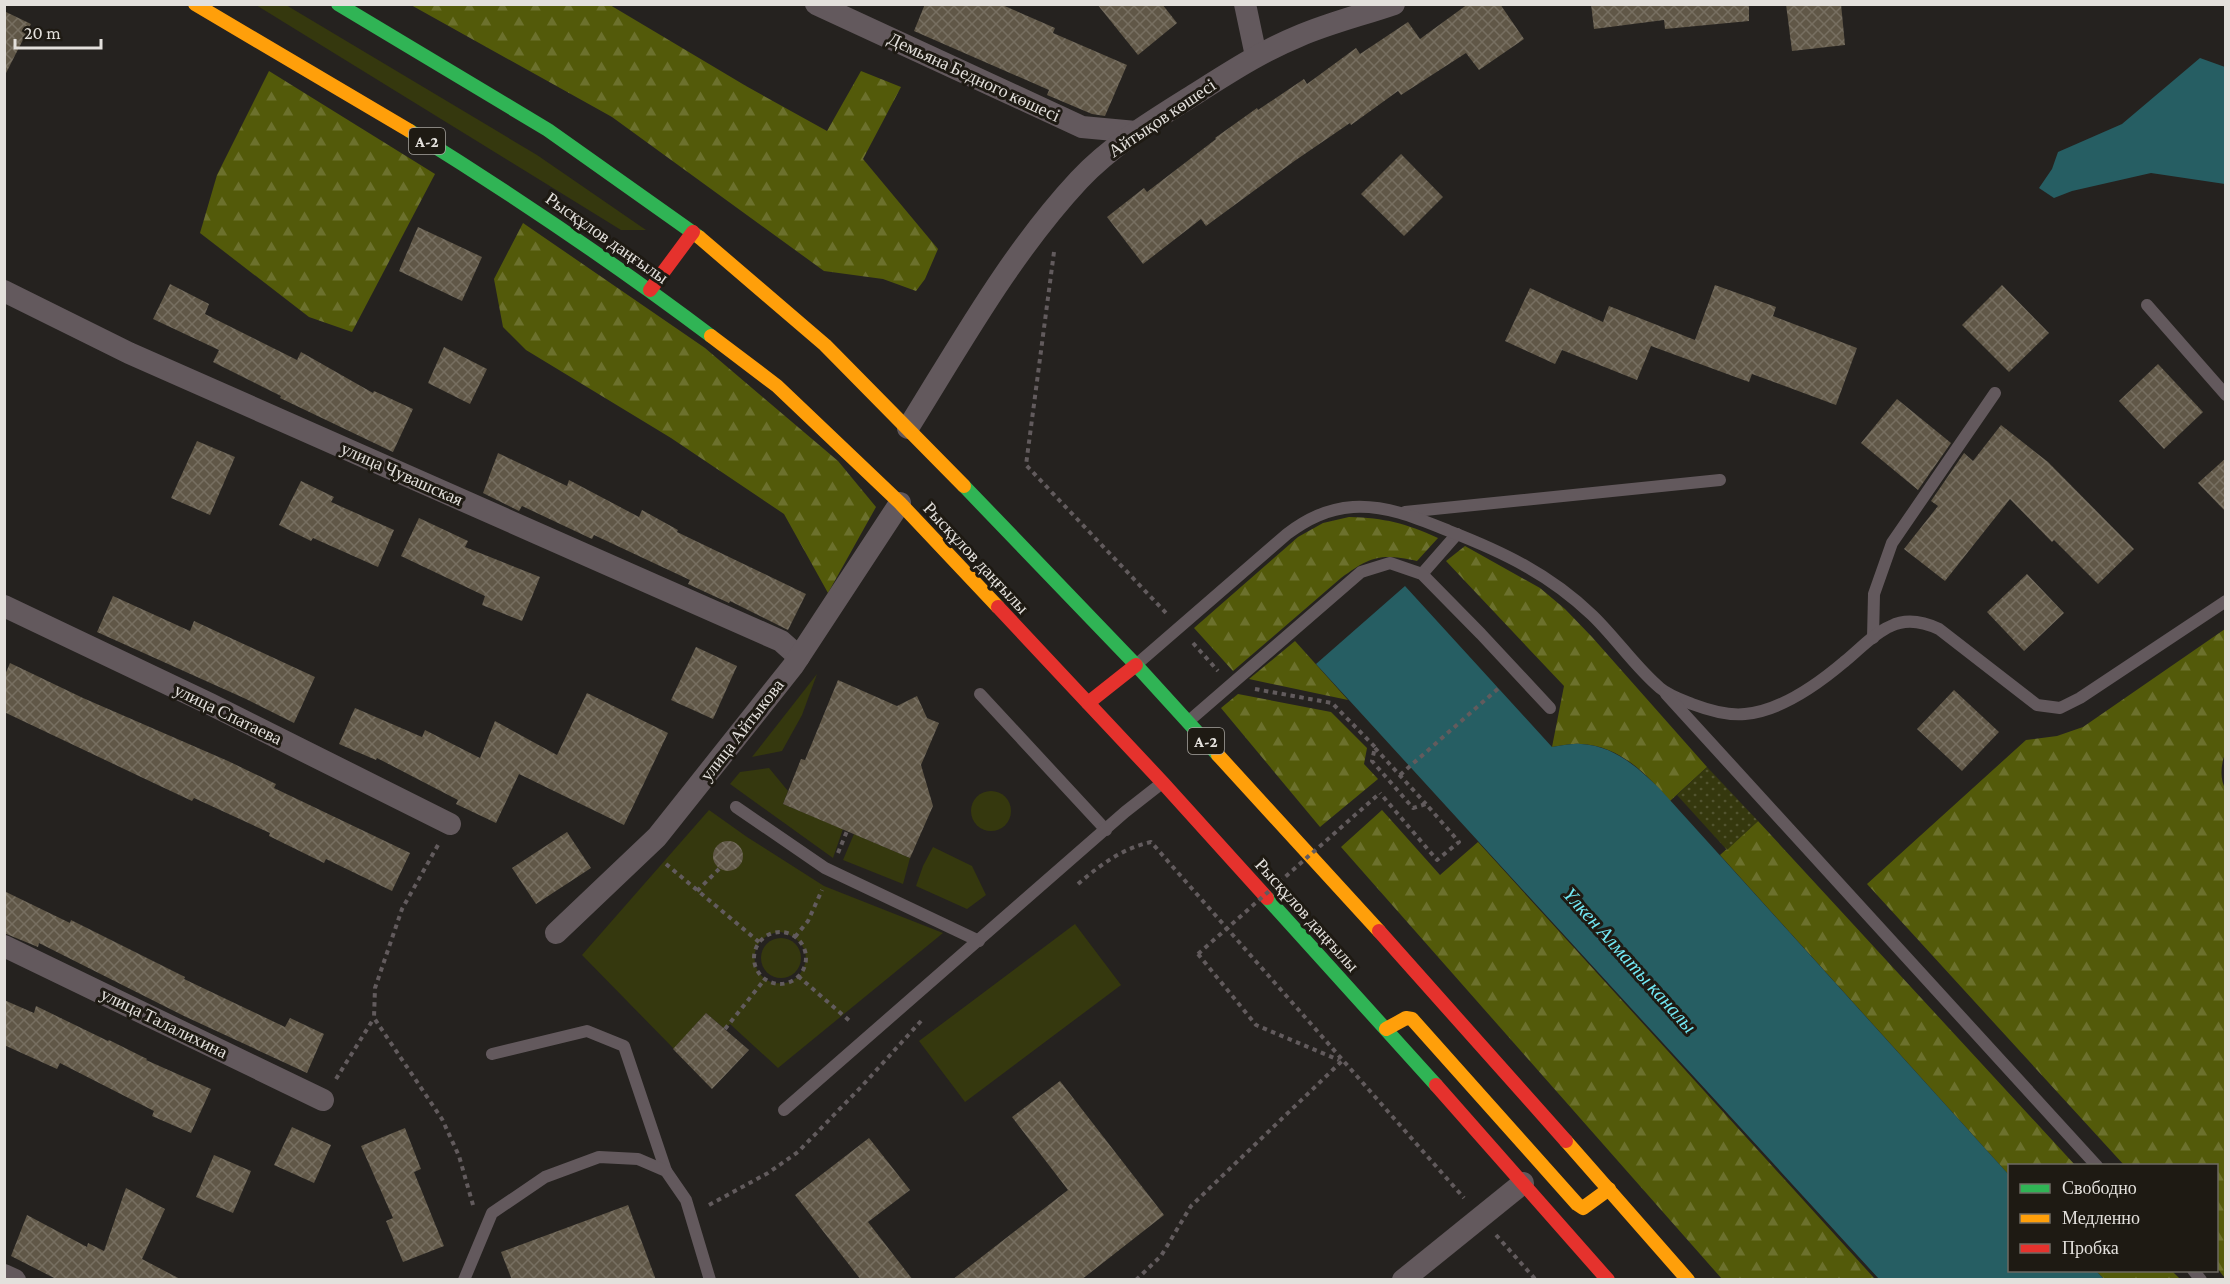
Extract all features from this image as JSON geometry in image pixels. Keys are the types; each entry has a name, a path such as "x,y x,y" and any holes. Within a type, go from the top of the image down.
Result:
{"main road":[{"name":"Рысқұлов даңғылы","path":"195,4 404,127 512,194 650,290 777,386 900,503 1163,783 1386,1029 1608,1280"},
{"name":"A-2","path":"338,4 548,130 693,232 825,345 909,428 1136,665 1427,984 1688,1280"},
{"path":"650,290 693,232"},
{"path":"1088,704 1136,665"},
{"path":"1386,1029 1406,1018 1412,1019 1577,1204 1583,1208 1609,1190"}],"street":[{"name":"Демьяна Бедного көшесі","path":"816,4 1082,127 1136,132"},
{"path":"1245,4 1256,56"},
{"name":"Айтықов көшесі","path":"909,428 960,344 1037,229 1080,179 1136,132 1256,56 1300,35 1394,4"},
{"name":"улица Чувашская","path":"4,291 129,353 781,641 799,657"},
{"name":"улица Айтыкова","path":"556,933 657,837 799,657 900,503"},
{"name":"улица Спатаева","path":"4,606 210,704 450,824"},
{"name":"улица Талалихина","path":"4,946 323,1100"},
{"path":"1403,1280 1523,1183"},
{"path":"4,1275 15,1280"}],"lane":[{"path":"2147,305 2226,395"},
{"path":"1873,638 1874,594 1892,543 1995,393"},
{"path":"1402,512 1720,480"},
{"path":"1136,665 1287,534 1307,519 1329,511 1353,507 1402,512 1523,563 1555,584 1592,615 2095,1164"},
{"path":"1422,574 1457,534"},
{"path":"1188,722 1361,572 1390,563 1422,574 1481,633 1550,708"},
{"path":"1661,689 1692,704 1718,712 1743,715 1762,711 1813,685 1891,625 1908,621 1925,622 1939,629 2037,705 2060,708 2080,698 2226,601"},
{"path":"980,694 1106,830"},
{"path":"784,1110 1163,783"},
{"path":"736,807 831,871 979,941"},
{"path":"492,1054 587,1031 624,1046 666,1171 686,1200 710,1280"},
{"path":"464,1280 492,1213 545,1177 598,1157 638,1159 666,1171"}],"path":[{"path":"1054,251 1026,465 1231,685 1332,704 1375,747 1459,842 1437,860 1380,793 1198,954 1256,1024 1342,1061"},
{"path":"1400,775 1505,682"},
{"path":"1375,747 1372,761 1413,808 1426,804"},
{"path":"323,1100 374,1018 375,988 402,909 450,824"},
{"path":"1072,889 1099,866 1134,846 1151,842 1536,1280"},
{"path":"664,862 759,942"},
{"path":"697,891 719,869"},
{"path":"795,937 808,921 831,871"},
{"path":"772,933 788,933 795,937 801,944 806,960 798,976 782,983 765,979 755,966 755,950 759,942 772,933"},
{"path":"798,976 868,1038"},
{"path":"725,1029 765,979"},
{"path":"690,1215 768,1173 798,1152 926,1016"},
{"path":"374,1018 442,1119 459,1156 482,1235"},
{"path":"1136,1280 1161,1256 1191,1206 1342,1061"}],"green space":[{"path":"256,5 286,5 537,155 646,230 621,230"},
{"path":"411,5 610,5 827,131 861,71 901,87 863,159 938,249 925,279 916,291 883,279 824,271 612,117"},
{"path":"269,71 435,174 352,332 309,317 200,233 217,175"},
{"path":"523,223 705,348 838,461 876,507 828,593 784,514 671,438 526,350 503,327 494,279"},
{"path":"1349,517 1395,522 1438,538 1417,561 1385,557 1360,565 1341,578 1233,671 1194,628 1298,537 1323,523"},
{"path":"1465,546 1540,588 1565,609 1707,767 1670,801 1642,771 1620,755 1594,746 1577,744 1552,747 1564,686 1446,561"},
{"path":"2225,629 2226,751 2222,781 2226,790 2225,1278 2218,1269 2218,1164 2123,1164 1867,884 2026,740 2057,736 2083,727"},
{"path":"1295,641 1348,700 1249,679"},
{"path":"817,674 802,715 782,751 752,757"},
{"path":"1238,694 1331,712 1367,748 1364,764 1378,779 1320,827 1221,708"},
{"path":"1707,767 1758,821 1727,850 1677,795"},
{"path":"769,768 788,791 783,804 843,829 833,858 730,784 740,772"},
{"path":"991,791 1005,797 1011,811 1005,825 991,831 977,825 971,811 977,797"},
{"path":"709,810 824,886 943,933 778,1068 730,1024 725,1029 706,1013 674,1049 582,955","holes":["780,932 787,934 802,945 806,956 805,962 801,972 793,980 785,983 773,982 764,978 758,970 755,951 760,942 768,936"]},
{"path":"1382,810 1440,875 1478,842 1875,1279 1722,1279 1341,847"},
{"path":"1758,821 2074,1164 2008,1164 2008,1174 1720,855"},
{"path":"854,834 910,858 903,884 843,860"},
{"path":"933,847 972,866 986,895 967,909 916,886"},
{"path":"1075,924 1121,985 965,1102 919,1041"},
{"path":"781,938 795,944 801,958 795,972 781,978 767,972 761,958 767,944"},
{"path":"2097,1272 2173,1272 2180,1279 2104,1279"}],"water":[{"path":"2200,58 2225,67 2225,184 2151,173 2072,191 2054,198 2039,188 2052,169 2058,152 2122,124"},
{"name":"Үлкен Алматы каналы","path":"1405,586 1552,747 1577,744 1604,749 1624,758 1659,788 2008,1174 2008,1272 2097,1272 2104,1279 1879,1279 1316,664"}],"building":[{"path":"925,4 1000,4 1055,28 1053,33 1127,65 1105,116 1092,114 1047,95 1049,90 914,31"},
{"path":"1097,4 1162,4 1177,23 1138,55"},
{"path":"1468,4 1500,4 1524,39 1479,70 1466,53 1401,95 1398,91 1351,125 1350,123 1293,162 1206,226 1201,219 1143,264 1107,217 1144,188 1147,192 1257,108 1258,110 1304,79 1307,84 1356,48 1360,54 1408,22 1420,39"},
{"path":"1591,4 1749,4 1749,21 1665,29 1664,20 1594,29"},
{"path":"1786,4 1841,4 1845,45 1792,51"},
{"path":"4,11 31,24 4,77"},
{"path":"1401,154 1443,197 1404,236 1361,194"},
{"path":"418,227 482,257 462,301 399,271"},
{"path":"170,284 209,304 205,314 297,360 301,352 373,393 374,391 413,409 393,452 280,398 281,396 213,362 219,350 153,319"},
{"path":"1715,285 1776,307 1773,316 1857,348 1836,405 1752,374 1749,382 1651,346 1637,380 1562,350 1555,364 1505,341 1530,288 1603,322 1609,306 1695,340"},
{"path":"2002,285 2049,333 2009,372 1962,325"},
{"path":"444,347 487,369 470,404 428,383"},
{"path":"2158,364 2203,412 2164,449 2119,401"},
{"path":"1897,399 1951,443 1918,490 1861,443"},
{"path":"2001,425 2048,462 2134,549 2098,584 2010,499 1945,581 1904,549 1938,506 1931,501 1964,453 1973,461"},
{"path":"197,441 235,457 210,515 171,498"},
{"path":"498,453 567,486 569,480 639,517 642,510 678,530 677,532 806,594 788,630 730,601 729,603 688,584 690,580 594,535 592,539 522,506 519,511 483,493"},
{"path":"2226,458 2226,512 2198,483"},
{"path":"301,481 334,497 331,502 394,530 378,567 313,538 311,541 279,525"},
{"path":"419,518 468,541 465,547 540,577 522,621 482,605 485,596 401,556"},
{"path":"2027,574 2064,613 2024,651 1987,612"},
{"path":"113,596 190,631 194,621 315,677 294,723 97,632"},
{"path":"696,647 737,666 713,719 671,700"},
{"path":"10,663 83,698 228,761 276,784 274,788 410,853 392,891 326,859 324,863 269,836 270,833 194,798 192,801 4,712 4,677"},
{"path":"838,680 897,706 917,696 927,718 939,723 921,765 933,806 910,858 783,804 801,759 805,760"},
{"path":"1954,690 1999,732 1962,771 1917,729"},
{"path":"587,693 668,733 624,825 519,774 496,823 456,804 458,800 377,758 376,760 339,744 355,708 422,737 425,730 480,758 495,721 557,755"},
{"path":"567,832 591,868 536,904 512,868"},
{"path":"728,841 739,845 743,856 739,867 728,871 717,867 713,856 717,845"},
{"path":"4,891 70,923 71,920 185,977 184,979 285,1027 290,1018 324,1034 307,1073 184,1016 39,943 38,947 4,933"},
{"path":"4,1000 34,1013 36,1006 211,1089 191,1133 152,1116 154,1111 60,1063 57,1069 4,1045"},
{"path":"706,1013 749,1050 712,1089 673,1049"},
{"path":"1060,1081 1164,1215 1081,1280 952,1280 1068,1190 1012,1117"},
{"path":"292,1127 331,1145 314,1183 274,1165"},
{"path":"405,1128 421,1169 414,1172 444,1246 403,1262 386,1221 393,1218 361,1146"},
{"path":"869,1138 910,1190 868,1222 913,1280 861,1280 795,1195"},
{"path":"214,1155 251,1171 233,1213 196,1197"},
{"path":"126,1188 165,1209 142,1259 182,1280 58,1280 11,1256 27,1215 87,1247 88,1243 104,1251"},
{"path":"628,1205 656,1280 512,1280 501,1252"}],"traffic: fast":[{"path":"338,4 548,130 699,237"},
{"path":"410,131 563,230 711,336"},
{"path":"964,486 1136,665 1218,755"},
{"path":"1267,898 1436,1085"}],"traffic: slow":[{"path":"195,4 410,131"},
{"path":"699,237 825,345 964,486"},
{"path":"711,336 777,386 900,503 998,607"},
{"path":"1218,755 1379,931"},
{"path":"1386,1029 1406,1018 1412,1019 1577,1204 1583,1208 1609,1189"},
{"path":"1566,1141 1688,1280"}],"traffic: jam":[{"path":"650,290 693,232"},
{"path":"998,607 1267,898"},
{"path":"1088,703 1136,665"},
{"path":"1379,931 1566,1141"},
{"path":"1436,1085 1608,1280"}]}
